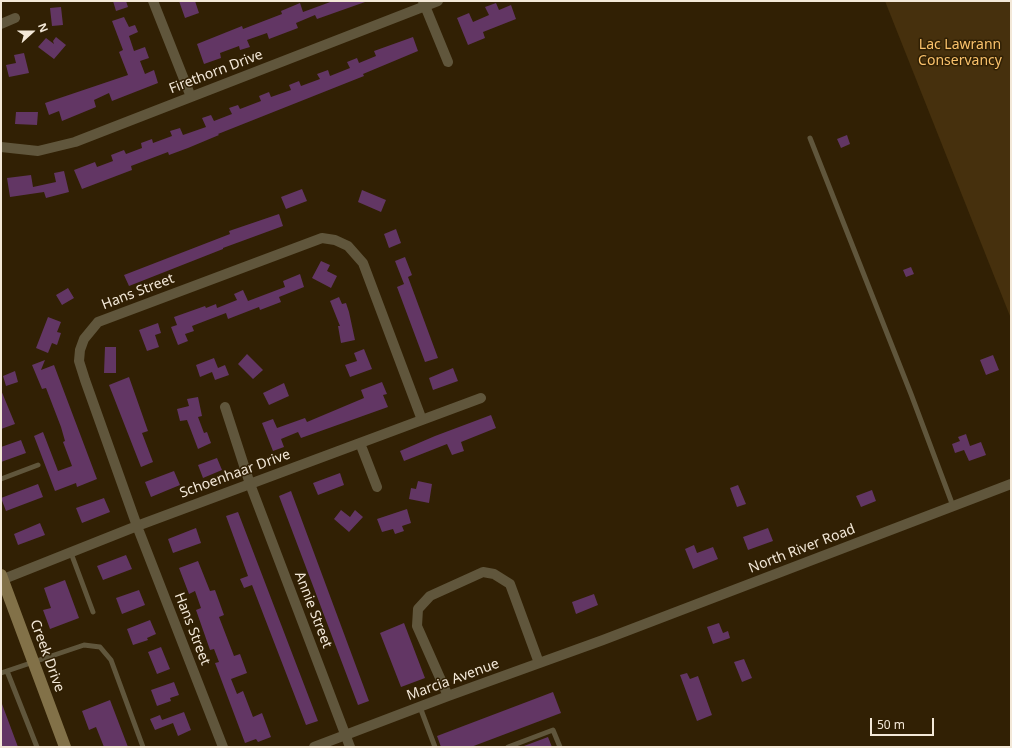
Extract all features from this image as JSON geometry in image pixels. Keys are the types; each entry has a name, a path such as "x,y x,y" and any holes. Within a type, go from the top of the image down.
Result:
{"street":[{"path":"152,1 191,97"},
{"name":"Firethorn Drive","path":"1,147 38,151 76,142 424,4 438,1"},
{"path":"424,4 448,62"},
{"path":"1,24 15,18"},
{"name":"Hans Street","path":"223,747 137,526 79,361 80,350 84,339 98,322 322,238 335,240 348,246 363,263 422,420"},
{"name":"Schoenhaar Drive","path":"2,578 481,398"},
{"name":"Annie Street","path":"225,407 250,484 350,747"},
{"path":"360,443 377,488"},
{"name":"North River Road","path":"603,640 1011,484"},
{"path":"448,696 417,626 418,609 430,596 483,572 494,574 510,584 539,663"},
{"name":"Creek Drive","path":"2,578 65,747"},
{"name":"Marcia Avenue","path":"314,747 448,696 603,640"}],"lane":[{"path":"810,138 911,394 953,506"},
{"path":"1,480 38,465"},
{"path":"71,553 93,612"},
{"path":"1,673 84,645 100,647 111,660 143,747"},
{"path":"7,671 37,747"},
{"path":"420,707 436,747"},
{"path":"508,747 553,730 560,747"}],"green space":[{"name":"Lac Lawrann Conservancy","path":"885,1 1011,1 1010,316"}],"building":[{"path":"113,1 126,1 128,7 116,11"},
{"path":"179,1 195,1 199,13 185,18"},
{"path":"333,1 365,2 317,19 315,15 296,23 298,28 269,39 267,33 247,40 250,47 240,50 239,46 220,53 221,58 204,64 197,44 242,26 243,29 282,14 281,11 300,3 303,12"},
{"path":"496,3 499,10 511,5 516,19 483,32 485,38 468,45 457,18 469,13 473,22 489,15 485,7"},
{"path":"61,7 63,25 52,26 50,8"},
{"path":"124,17 129,27 135,25 138,32 129,36 134,51 145,47 149,58 140,61 145,74 154,70 158,83 112,101 109,93 94,100 96,107 62,121 59,111 49,115 45,103 128,75 119,52 123,50 112,21"},
{"path":"56,37 66,45 54,59 38,47 46,38 54,44 53,41"},
{"path":"413,37 418,51 363,74 364,76 218,134 219,135 188,148 169,155 168,152 131,166 132,170 82,189 74,170 95,162 97,167 113,161 111,155 124,150 126,154 142,148 141,143 152,139 153,143 172,136 170,131 180,128 183,135 206,127 202,118 211,115 214,121 232,114 229,108 238,105 240,109 261,101 259,96 269,92 271,97 291,90 289,85 299,81 301,86 320,79 317,74 328,70 330,76 350,68 347,62 357,58 359,63 376,56 374,51"},
{"path":"24,53 29,73 9,77 6,65 16,63 14,55"},
{"path":"16,112 38,112 37,125 15,124"},
{"path":"847,135 850,144 841,148 837,139"},
{"path":"64,171 69,192 46,198 44,192 10,197 7,178 31,175 33,187 56,182 54,173"},
{"path":"302,189 307,201 286,209 281,197"},
{"path":"362,190 386,200 381,212 358,202"},
{"path":"279,214 283,226 223,248 129,286 124,275 230,234 229,231"},
{"path":"396,229 401,243 389,248 384,234"},
{"path":"405,257 412,275 408,277 438,358 425,362 397,287 404,284 395,261"},
{"path":"321,261 330,265 327,271 337,276 331,288 312,278"},
{"path":"911,267 914,274 906,277 903,270"},
{"path":"300,274 304,287 279,297 281,302 260,310 259,307 228,319 226,313 192,326 194,331 185,334 188,341 178,345 171,327 177,325 174,317 205,306 206,308 216,304 217,308 237,300 234,294 243,290 248,301 285,287 283,281"},
{"path":"68,288 74,298 62,305 56,295"},
{"path":"339,297 342,304 346,303 355,340 341,343 338,326 340,326 330,301"},
{"path":"48,317 61,322 57,332 61,333 57,345 52,343 48,353 36,348"},
{"path":"158,323 161,333 155,335 159,347 147,351 139,330"},
{"path":"105,347 116,347 116,373 104,373"},
{"path":"364,349 372,369 350,377 345,365 357,361 354,353"},
{"path":"247,354 263,370 253,379 238,364"},
{"path":"993,355 999,370 986,375 980,360"},
{"path":"214,358 218,368 225,365 229,375 215,380 212,372 200,377 196,365"},
{"path":"45,360 41,370 54,365 97,479 77,487 76,483 55,491 34,436 43,432 58,471 72,466 63,442 65,441 61,427 46,388 42,389 32,365"},
{"path":"453,368 458,381 433,390 429,378"},
{"path":"15,371 18,382 6,386 3,376"},
{"path":"129,377 148,431 142,433 153,462 141,467 109,385"},
{"path":"382,382 387,394 383,395 388,407 301,438 298,432 281,439 284,447 273,451 262,423 273,419 277,428 305,418 307,422 364,398 361,390"},
{"path":"284,383 289,396 269,405 263,393"},
{"path":"1,390 15,424 1,429"},
{"path":"198,397 202,416 198,417 204,433 207,432 211,443 198,449 187,420 180,421 177,409 189,406 187,399"},
{"path":"491,415 496,428 461,442 464,451 452,455 447,444 404,461 400,451"},
{"path":"966,434 970,446 981,442 986,455 969,461 964,450 955,453 952,444 960,441 958,437"},
{"path":"21,440 26,453 1,462 1,447"},
{"path":"217,458 222,470 203,478 198,465"},
{"path":"174,471 180,485 151,497 145,482"},
{"path":"340,473 344,485 318,495 313,483"},
{"path":"418,481 432,484 429,503 409,499 411,488 416,489"},
{"path":"38,484 43,497 6,511 1,498"},
{"path":"738,485 746,504 737,507 730,488"},
{"path":"872,490 876,501 861,507 856,496"},
{"path":"291,491 369,701 358,705 279,496"},
{"path":"104,498 110,512 82,523 76,508"},
{"path":"407,509 411,523 402,526 404,531 395,534 393,529 382,532 377,519"},
{"path":"341,510 350,517 355,510 363,517 349,532 334,519"},
{"path":"238,512 318,721 306,725 252,585 244,588 240,579 248,576 226,516"},
{"path":"40,523 45,535 18,545 14,534"},
{"path":"196,528 201,543 173,553 168,539"},
{"path":"768,528 773,541 748,550 743,537"},
{"path":"694,545 697,553 713,547 718,559 693,569 685,549"},
{"path":"126,555 132,569 103,580 97,566"},
{"path":"198,561 210,591 215,590 224,615 219,617 234,656 240,654 247,673 231,679 237,694 243,691 253,717 262,713 271,737 258,742 256,739 245,743 215,663 219,662 214,649 210,650 196,610 201,608 195,591 189,594 179,568"},
{"path":"65,580 79,618 50,629 43,610 51,608 44,588"},
{"path":"139,590 145,605 122,614 116,598"},
{"path":"594,594 598,605 576,614 572,602"},
{"path":"150,620 156,634 147,638 148,640 133,645 127,629"},
{"path":"404,623 425,678 401,687 380,633"},
{"path":"719,623 723,633 728,631 730,638 713,644 707,627"},
{"path":"161,647 170,669 157,674 148,652"},
{"path":"744,659 752,678 742,682 734,662"},
{"path":"687,673 690,679 698,676 712,715 697,721 680,675"},
{"path":"174,682 179,695 170,698 171,701 157,706 151,690"},
{"path":"553,692 561,713 471,747 441,747 437,736"},
{"path":"110,700 128,747 104,747 96,727 89,730 82,711"},
{"path":"2,704 18,747 1,747"},
{"path":"184,712 191,730 178,736 173,723 155,730 150,719 160,715 162,720"},
{"path":"548,737 552,747 524,747 524,746"}]}
